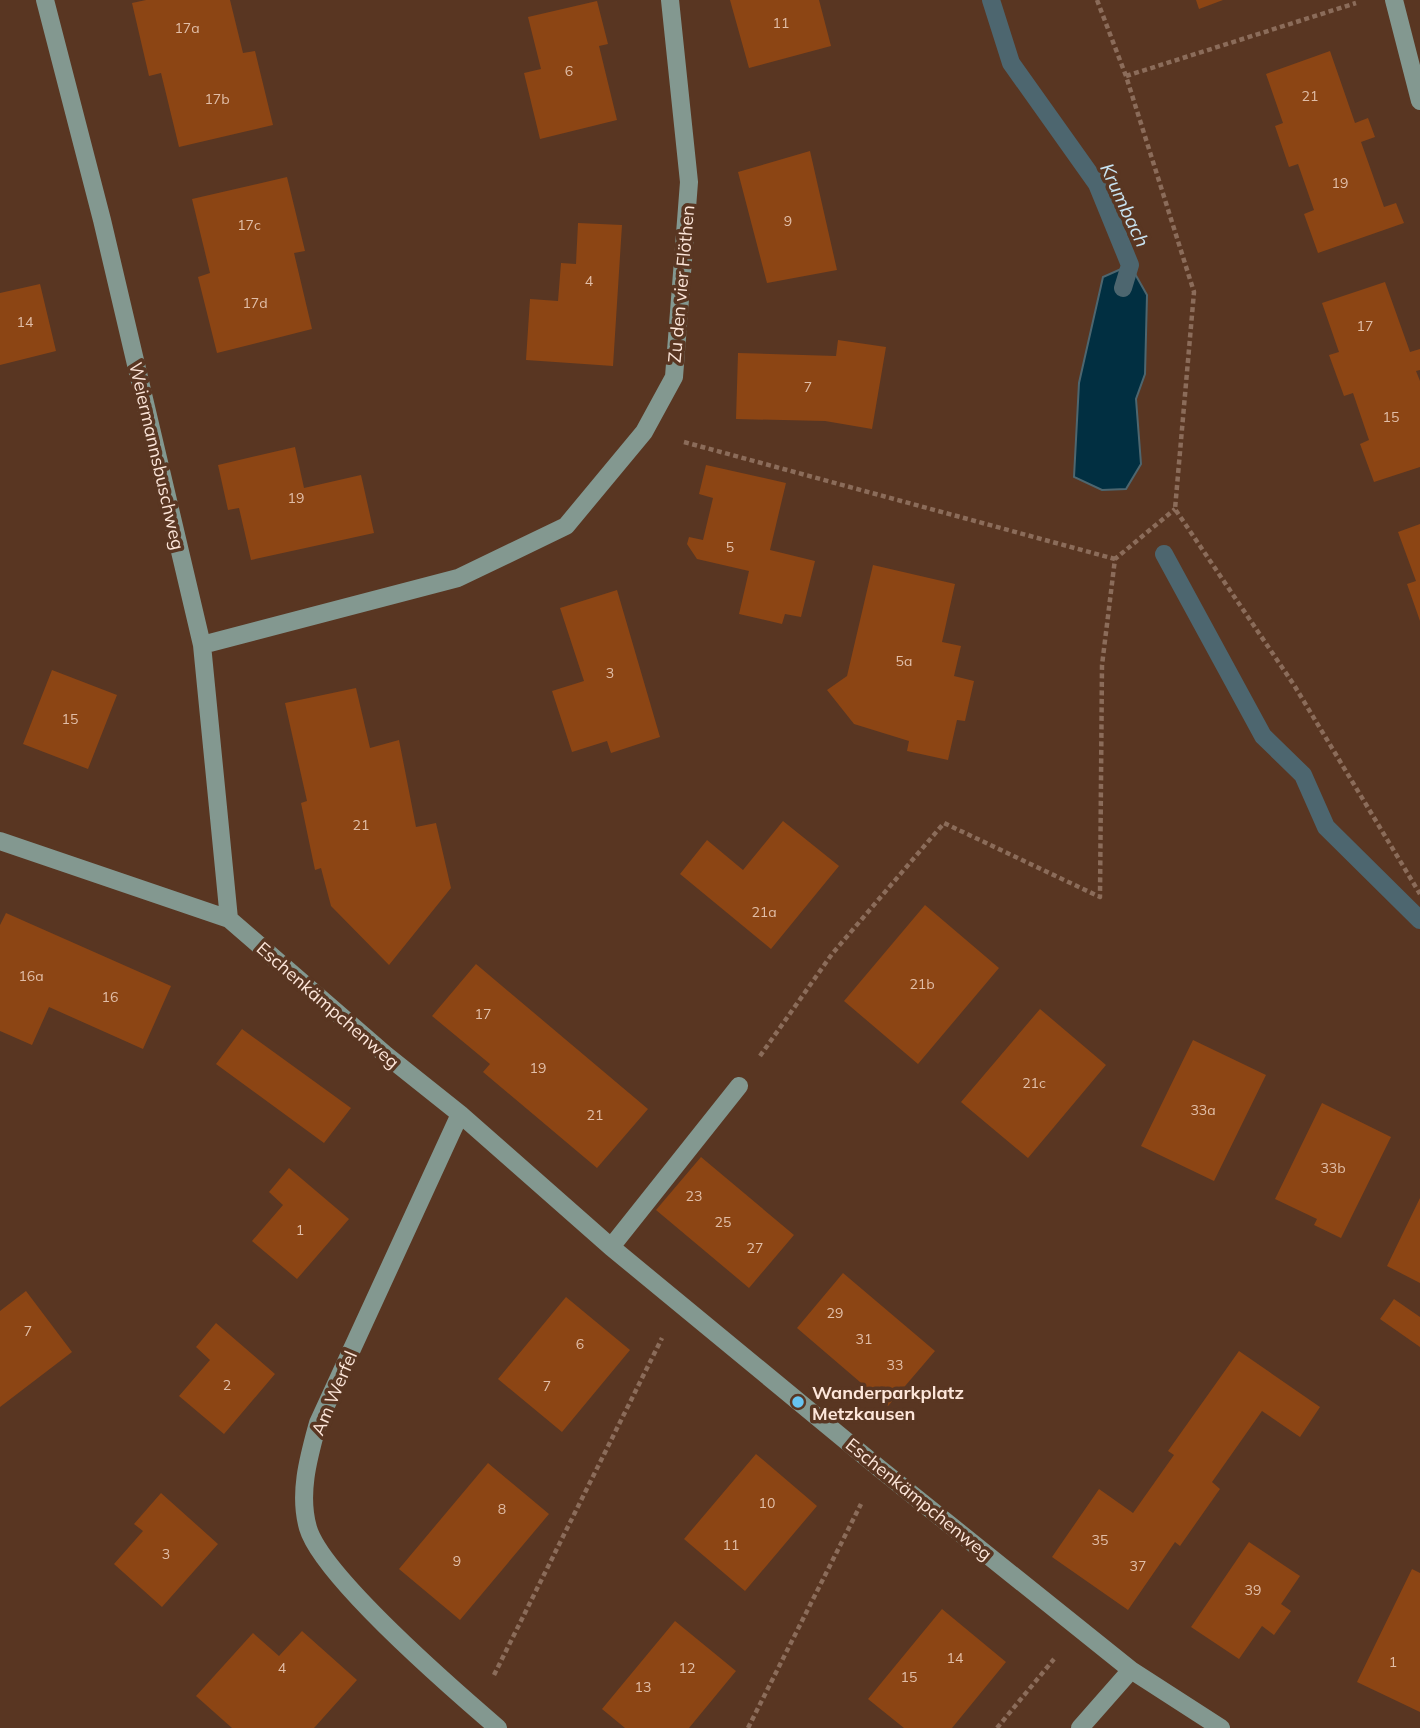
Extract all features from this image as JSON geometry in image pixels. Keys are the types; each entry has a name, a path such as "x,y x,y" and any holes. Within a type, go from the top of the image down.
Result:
{"street":[{"name":"Weiermannsbuschweg","path":"44,0 102,220 202,645 229,919"},
{"name":"Zu den vier Flöthen","path":"202,645 458,578 566,526 644,432 674,377 689,183 670,0"},
{"path":"1394,0 1420,101"},
{"name":"Eschenkämpchenweg","path":"0,841 229,919 386,1055 460,1114 611,1247 879,1468 1131,1670 1221,1728"},
{"path":"611,1247 739,1086"},
{"name":"Am Werfel","path":"460,1114 318,1423 305,1474 308,1528 338,1577 498,1728"},
{"path":"1080,1728 1131,1670"}],"path":[{"path":"1097,0 1126,76 1194,292 1175,509 1294,685 1420,894"},
{"path":"1126,76 1367,0"},
{"path":"644,432 1115,559"},
{"path":"739,1086 832,954 944,822 1100,897 1102,665 1115,559 1175,509"},
{"path":"477,1710 679,1303"},
{"path":"748,1728 879,1468"},
{"path":"997,1728 1079,1628"}],"water":[{"path":"1130,265 1147,295 1145,374 1136,399 1141,464 1126,489 1102,490 1074,477 1079,383 1103,277"}],"building":[{"path":"146,0 230,0 243,53 255,51 273,125 179,147 161,73 149,76 132,3"},
{"path":"730,0 819,0 831,46 749,68"},
{"path":"1196,0 1223,0 1199,9"},
{"path":"597,1 608,44 599,46 617,120 540,139 524,73 541,69 528,17"},
{"path":"1330,51 1355,123 1368,118 1375,137 1361,142 1384,207 1396,203 1404,223 1318,253 1304,214 1314,210 1298,164 1289,167 1275,126 1283,123 1266,74"},
{"path":"810,151 837,270 767,283 738,172"},
{"path":"287,177 305,251 294,253 312,329 217,353 198,277 210,273 192,199"},
{"path":"578,223 622,225 613,366 526,360 530,299 558,301 561,263 576,264"},
{"path":"1385,282 1410,352 1420,349 1420,370 1416,371 1420,381 1420,467 1374,482 1360,444 1369,440 1353,393 1344,396 1329,355 1339,352 1322,303"},
{"path":"40,284 56,351 0,365 0,293"},
{"path":"838,340 886,347 872,429 825,421 736,419 738,353 836,356"},
{"path":"295,447 304,488 361,475 374,533 251,560 239,508 228,510 218,465"},
{"path":"706,465 786,483 770,550 815,561 801,617 785,614 782,624 739,614 749,571 697,559 687,544 689,537 703,540 713,498 699,494"},
{"path":"1420,524 1420,621 1407,584 1416,581 1398,532"},
{"path":"873,565 955,584 942,642 961,646 954,676 974,681 965,721 957,720 948,760 907,751 909,741 854,724 827,690 847,676"},
{"path":"617,590 660,737 611,753 607,741 572,752 552,691 584,681 560,608"},
{"path":"52,670 117,695 88,769 23,744"},
{"path":"356,688 370,748 399,740 416,827 436,823 451,888 389,965 331,906 321,868 315,870 301,803 307,801 285,703"},
{"path":"783,821 839,866 771,949 680,874 707,840 743,870"},
{"path":"925,905 999,968 918,1064 844,1001"},
{"path":"6,913 171,986 143,1049 49,1007 32,1045 0,1031 0,925"},
{"path":"476,964 648,1109 597,1168 483,1072 490,1064 432,1016"},
{"path":"1040,1009 1106,1065 1028,1158 961,1102"},
{"path":"242,1029 351,1108 324,1143 216,1064"},
{"path":"1193,1040 1266,1075 1214,1181 1141,1146"},
{"path":"1322,1103 1391,1137 1341,1238 1314,1225 1317,1219 1275,1199"},
{"path":"701,1157 794,1235 749,1288 656,1210"},
{"path":"289,1168 349,1219 297,1279 252,1241 283,1205 269,1192"},
{"path":"1420,1198 1420,1283 1387,1266"},
{"path":"843,1273 935,1351 888,1406 797,1328"},
{"path":"26,1291 72,1352 0,1407 0,1311"},
{"path":"566,1297 630,1350 562,1432 498,1379"},
{"path":"1394,1299 1420,1317 1420,1347 1380,1319"},
{"path":"216,1323 275,1374 224,1434 179,1396 210,1360 196,1347"},
{"path":"1239,1351 1320,1407 1300,1437 1262,1411 1212,1482 1220,1489 1180,1546 1175,1542 1128,1610 1052,1557 1099,1489 1133,1513 1174,1455 1168,1451"},
{"path":"756,1454 817,1506 745,1591 684,1539"},
{"path":"488,1463 549,1514 460,1620 399,1569"},
{"path":"161,1493 218,1544 162,1607 114,1564 143,1531 134,1524"},
{"path":"1249,1542 1300,1576 1281,1604 1291,1611 1274,1635 1262,1626 1239,1659 1191,1627"},
{"path":"1412,1569 1420,1573 1420,1712 1357,1682"},
{"path":"942,1609 1006,1662 952,1728 904,1728 868,1699"},
{"path":"675,1621 736,1671 689,1728 625,1728 602,1709"},
{"path":"302,1631 357,1680 314,1728 232,1728 196,1696 253,1633 279,1656"}],"waterway":[{"name":"Krumbach","path":"991,0 1011,63 1097,184 1130,265 1123,288"},
{"name":"Krumbach","path":"1164,554 1263,736 1303,775 1326,827 1420,920"}],"place":[{"name":"Wanderparkplatz Metzkausen","path":"798,1402"}]}
